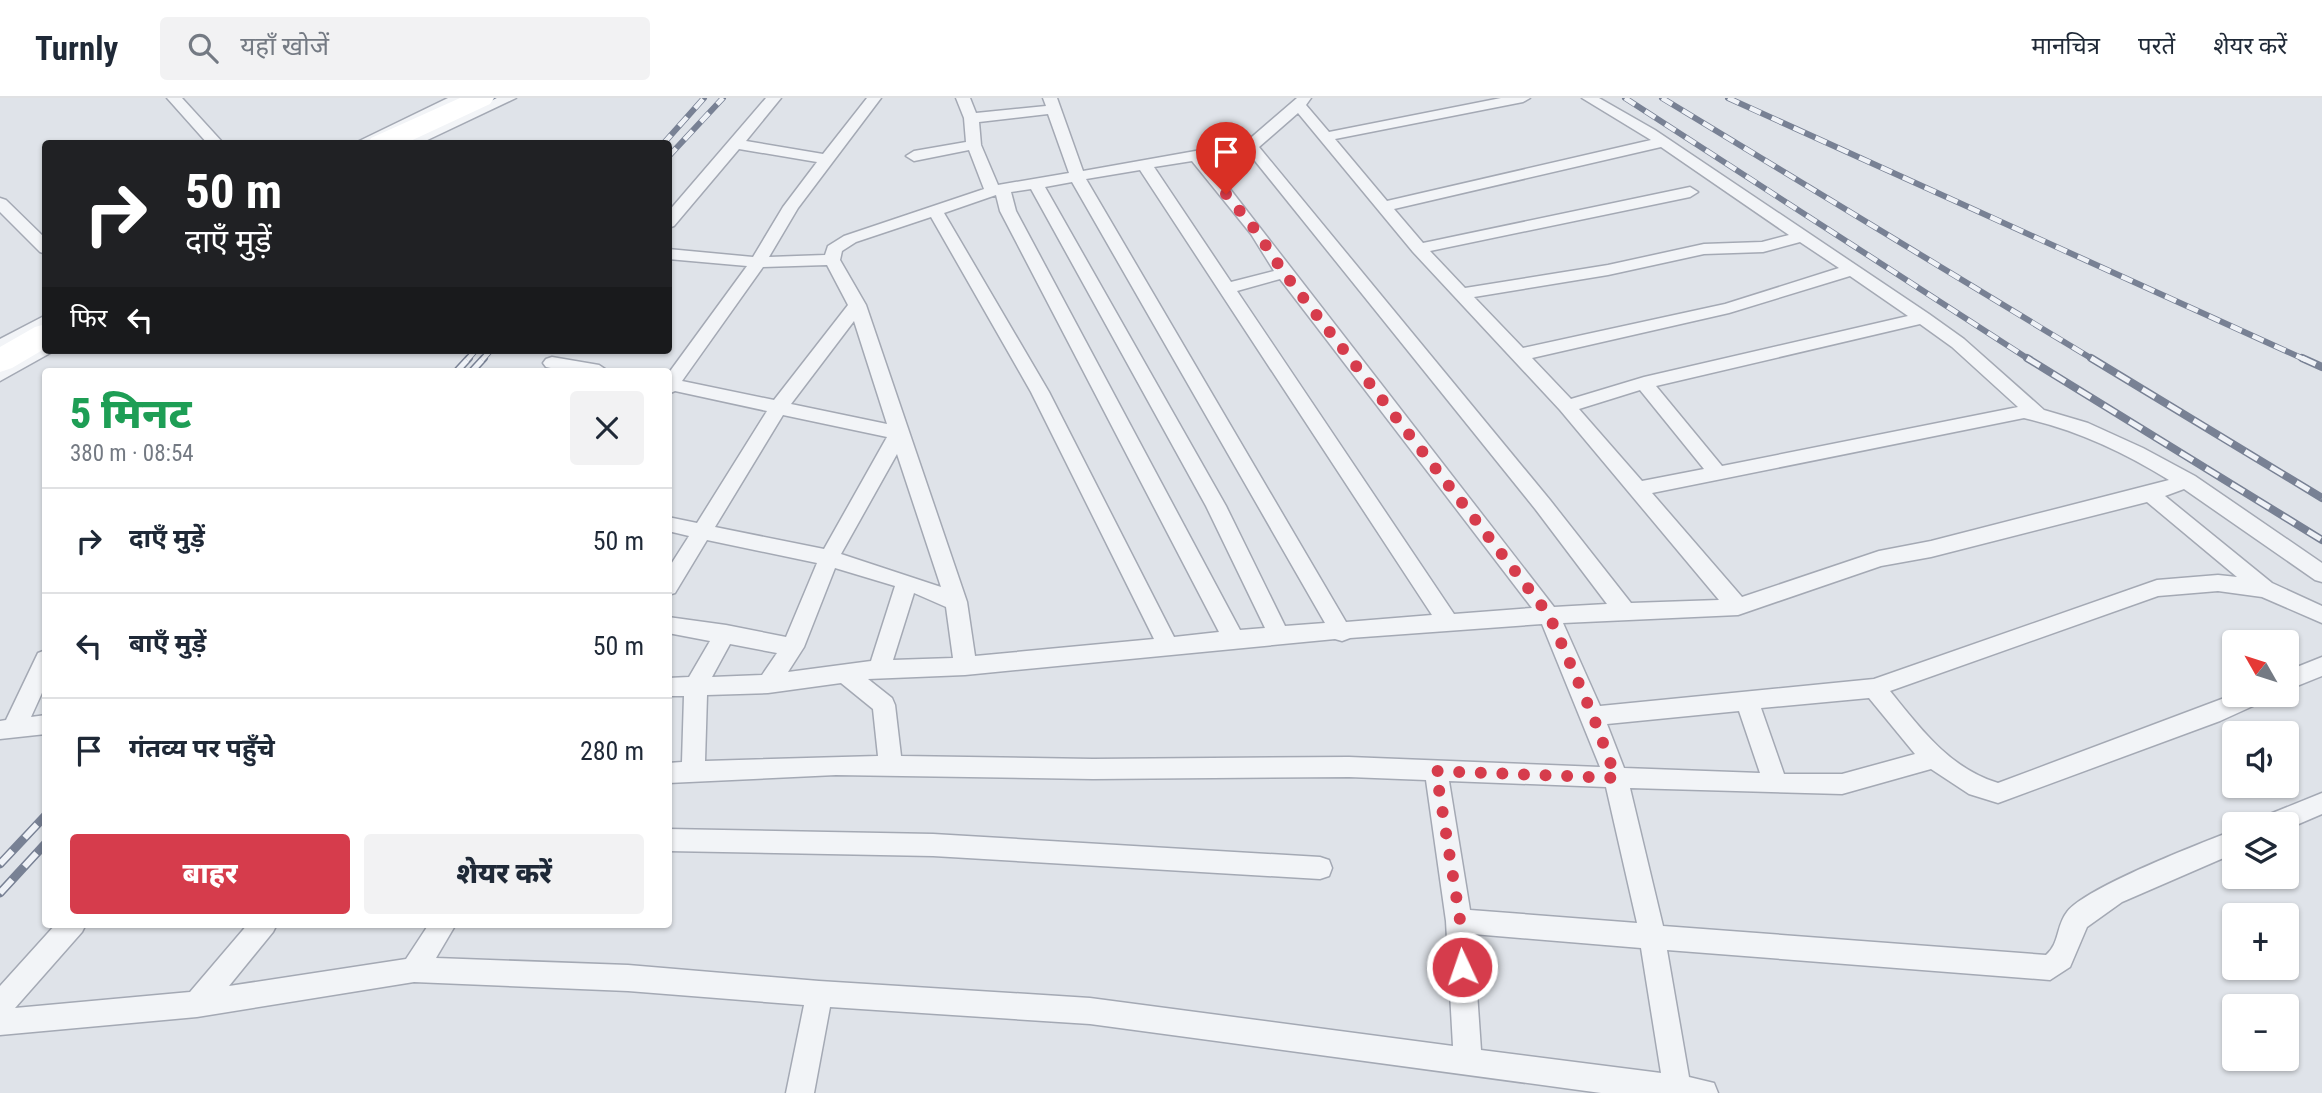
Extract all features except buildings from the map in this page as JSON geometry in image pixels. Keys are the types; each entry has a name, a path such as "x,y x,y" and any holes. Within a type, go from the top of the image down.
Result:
{"highway":[{"path":"390,140 481,98"},
{"path":"5,368 42,337"}],"street":[{"path":"369,140 460,98"},
{"path":"415,140 509,98"},
{"path":"672,218 775,98"},
{"path":"672,381 758,262 791,207 874,98"},
{"path":"963,98 971,118 974,145 1234,640"},
{"path":"1324,137 1523,98"},
{"path":"1589,98 1663,142 1923,318 1958,343 2038,415"},
{"path":"176,99 213,140"},
{"path":"965,666 956,602 857,305 832,260 834,249 850,239 998,190 1251,146 1301,102 1324,137 1419,249 1567,406 1738,607"},
{"path":"971,118 1052,104 1078,178 1342,633"},
{"path":"1385,206 1663,142"},
{"path":"738,144 829,160"},
{"path":"914,156 974,145"},
{"path":"1251,146 1543,505 1626,613"},
{"path":"1196,156 1549,615 1593,716 1616,778 1652,934 1677,1090"},
{"path":"1144,164 1449,624"},
{"path":"1036,185 1216,506 1279,635"},
{"path":"1419,249 1689,192"},
{"path":"0,203 42,245"},
{"path":"935,211 1040,392 1168,646"},
{"path":"1462,294 1608,270 1704,249 1763,247 1803,236"},
{"path":"672,254 758,262 832,260"},
{"path":"1517,355 1767,299 1853,269"},
{"path":"1227,288 1284,273"},
{"path":"672,581 779,406 857,305"},
{"path":"1567,406 1644,383 1923,318"},
{"path":"0,347 42,322"},
{"path":"0,382 5,368 42,350"},
{"path":"553,361 585,368"},
{"path":"1644,383 1717,472"},
{"path":"672,386 899,433"},
{"path":"1639,489 2024,412 2097,434 2188,481 2322,574"},
{"path":"768,684 793,647 829,558 899,433"},
{"path":"672,687 768,684 879,669 965,666 1279,635 1342,633 1549,615 1738,607 1879,559 1931,550 2150,494 2188,481"},
{"path":"2150,494 2265,589 2322,615"},
{"path":"672,525 829,558 907,582 956,602"},
{"path":"879,669 907,582"},
{"path":"1593,716 1874,688 2157,588 2218,583 2265,589"},
{"path":"672,626 793,647"},
{"path":"693,772 696,685 726,633"},
{"path":"7,729 42,666"},
{"path":"2300,675 2322,666"},
{"path":"843,673 884,705 891,766"},
{"path":"1874,688 1945,770 1976,788 1998,793 2228,707"},
{"path":"1747,701 1776,784"},
{"path":"7,729 42,725"},
{"path":"672,773 836,765 1093,769 1349,767 1776,784 1842,784 1935,758"},
{"path":"1436,771 1460,920 1468,1061"},
{"path":"2299,813 2322,803"},
{"path":"672,840 933,845 1320,868"},
{"path":"1460,920 1652,934 1938,962 2050,968 2061,961 2067,951 2076,920 2104,900 2222,847"},
{"path":"0,1005 69,928"},
{"path":"197,1004 261,928"},
{"path":"414,970 440,928"},
{"path":"0,1023 197,1004 414,970 628,978 819,994 1090,1011 1704,1093"},
{"path":"800,1093 819,994"}],"railway":[{"path":"667,140 704,98"},
{"path":"672,153 723,98"},
{"path":"1625,98 2030,360"},
{"path":"1662,98 2094,360"},
{"path":"1728,98 2306,360"},
{"path":"467,360 472,354"},
{"path":"482,360 487,354"},
{"path":"460,368 469,358"},
{"path":"475,368 484,358"},
{"path":"2027,358 2322,540"},
{"path":"2091,358 2322,498"},
{"path":"2302,358 2322,367"},
{"path":"0,864 42,819"},
{"path":"0,893 42,847"}],"route":[{"path":"1226,194 1549,615 1593,716 1616,778 1436,771 1460,920 1462,967"}]}
